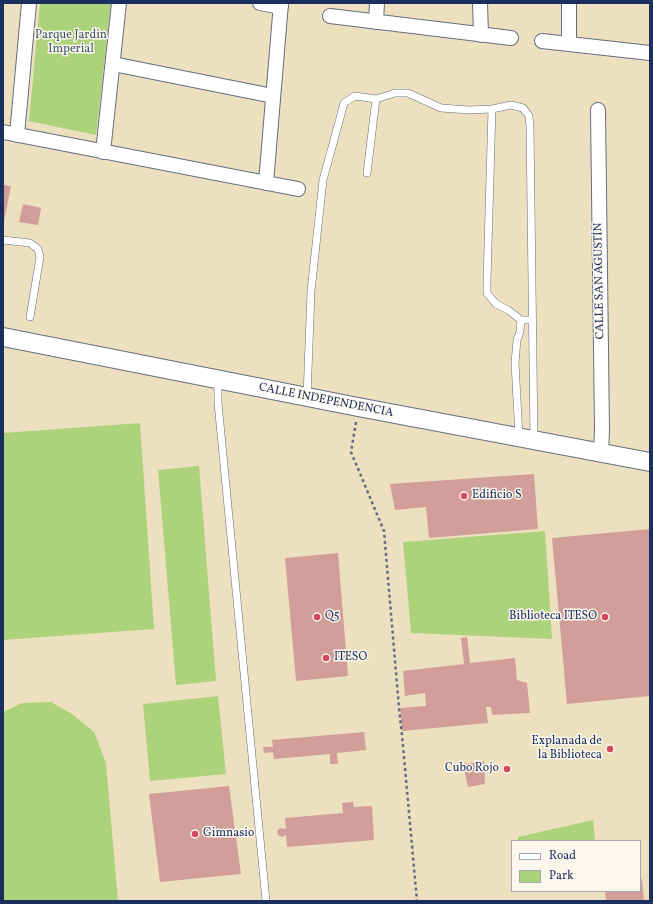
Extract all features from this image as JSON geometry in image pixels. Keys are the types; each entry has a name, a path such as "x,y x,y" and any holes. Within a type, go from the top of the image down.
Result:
{"street":[{"path":"17,135 29,3"},
{"path":"104,152 119,3"},
{"path":"260,3 281,5 266,183"},
{"path":"376,22 377,3"},
{"path":"480,3 481,35"},
{"path":"569,3 569,43"},
{"path":"330,16 511,38"},
{"path":"542,41 650,53"},
{"path":"113,64 273,96"},
{"name":"CALLE SAN AGUSTÍN","path":"598,110 602,430 601,453"},
{"path":"3,132 298,189"},
{"name":"CALLE INDEPENDENCIA","path":"3,337 358,407 650,462"}],"lane":[{"path":"307,397 311,291 323,180 344,103 355,96 376,98 395,93 408,93 441,108 469,110 492,109 511,105 523,108 529,116 530,127 532,320 526,438"},
{"path":"367,173 376,98"},
{"path":"492,109 487,293 496,304 508,310 521,320 532,320"},
{"path":"3,240 30,243 38,249 40,257 30,317"},
{"path":"521,320 515,363 526,438"},
{"path":"218,379 219,411 266,901"}],"path":[{"path":"358,407 351,452 384,530 417,901"}],"green space":[{"name":"Parque Jardin Imperial","path":"40,3 111,3 96,135 29,121"},
{"path":"140,423 154,629 3,640 3,433"},
{"path":"199,466 216,681 176,685 158,470"},
{"path":"545,531 552,639 411,633 403,542"},
{"path":"218,696 226,774 150,781 143,704"},
{"path":"51,702 72,714 94,732 106,763 118,901 3,901 3,712 22,703"},
{"path":"593,820 595,840 518,840 518,837"}],"building":[{"path":"3,185 11,186 4,221 3,221"},
{"path":"23,204 41,208 38,225 19,222"},
{"name":"Edificio S","path":"534,474 538,529 429,538 426,507 395,510 390,484"},
{"name":"Biblioteca ITESO","path":"650,529 650,696 567,704 552,538"},
{"name":"Q5","path":"338,553 348,676 296,681 285,558"},
{"path":"467,637 470,663 515,658 517,680 527,683 530,713 492,715 491,707 486,707 488,723 402,731 400,708 426,706 425,693 405,696 403,671 464,664 461,638"},
{"path":"364,732 366,750 337,753 338,764 330,764 330,754 274,759 273,752 264,753 263,747 273,747 272,740"},
{"path":"484,761 485,784 468,787 463,764"},
{"name":"Gimnasio","path":"229,786 241,874 160,882 149,794"},
{"path":"353,802 354,807 372,806 374,840 287,847 286,835 282,837 278,835 277,831 280,828 286,829 285,818 343,813 342,803"},
{"path":"642,879 644,901 606,901 605,892 641,892"}],"place":[{"name":"Edificio S","path":"464,496"},
{"name":"Q5","path":"317,617"},
{"name":"Biblioteca ITESO","path":"605,617"},
{"name":"ITESO","path":"326,658"},
{"name":"Explanada de la Biblioteca","path":"610,749"},
{"name":"Cubo Rojo","path":"507,769"},
{"name":"Gimnasio","path":"195,834"}]}
